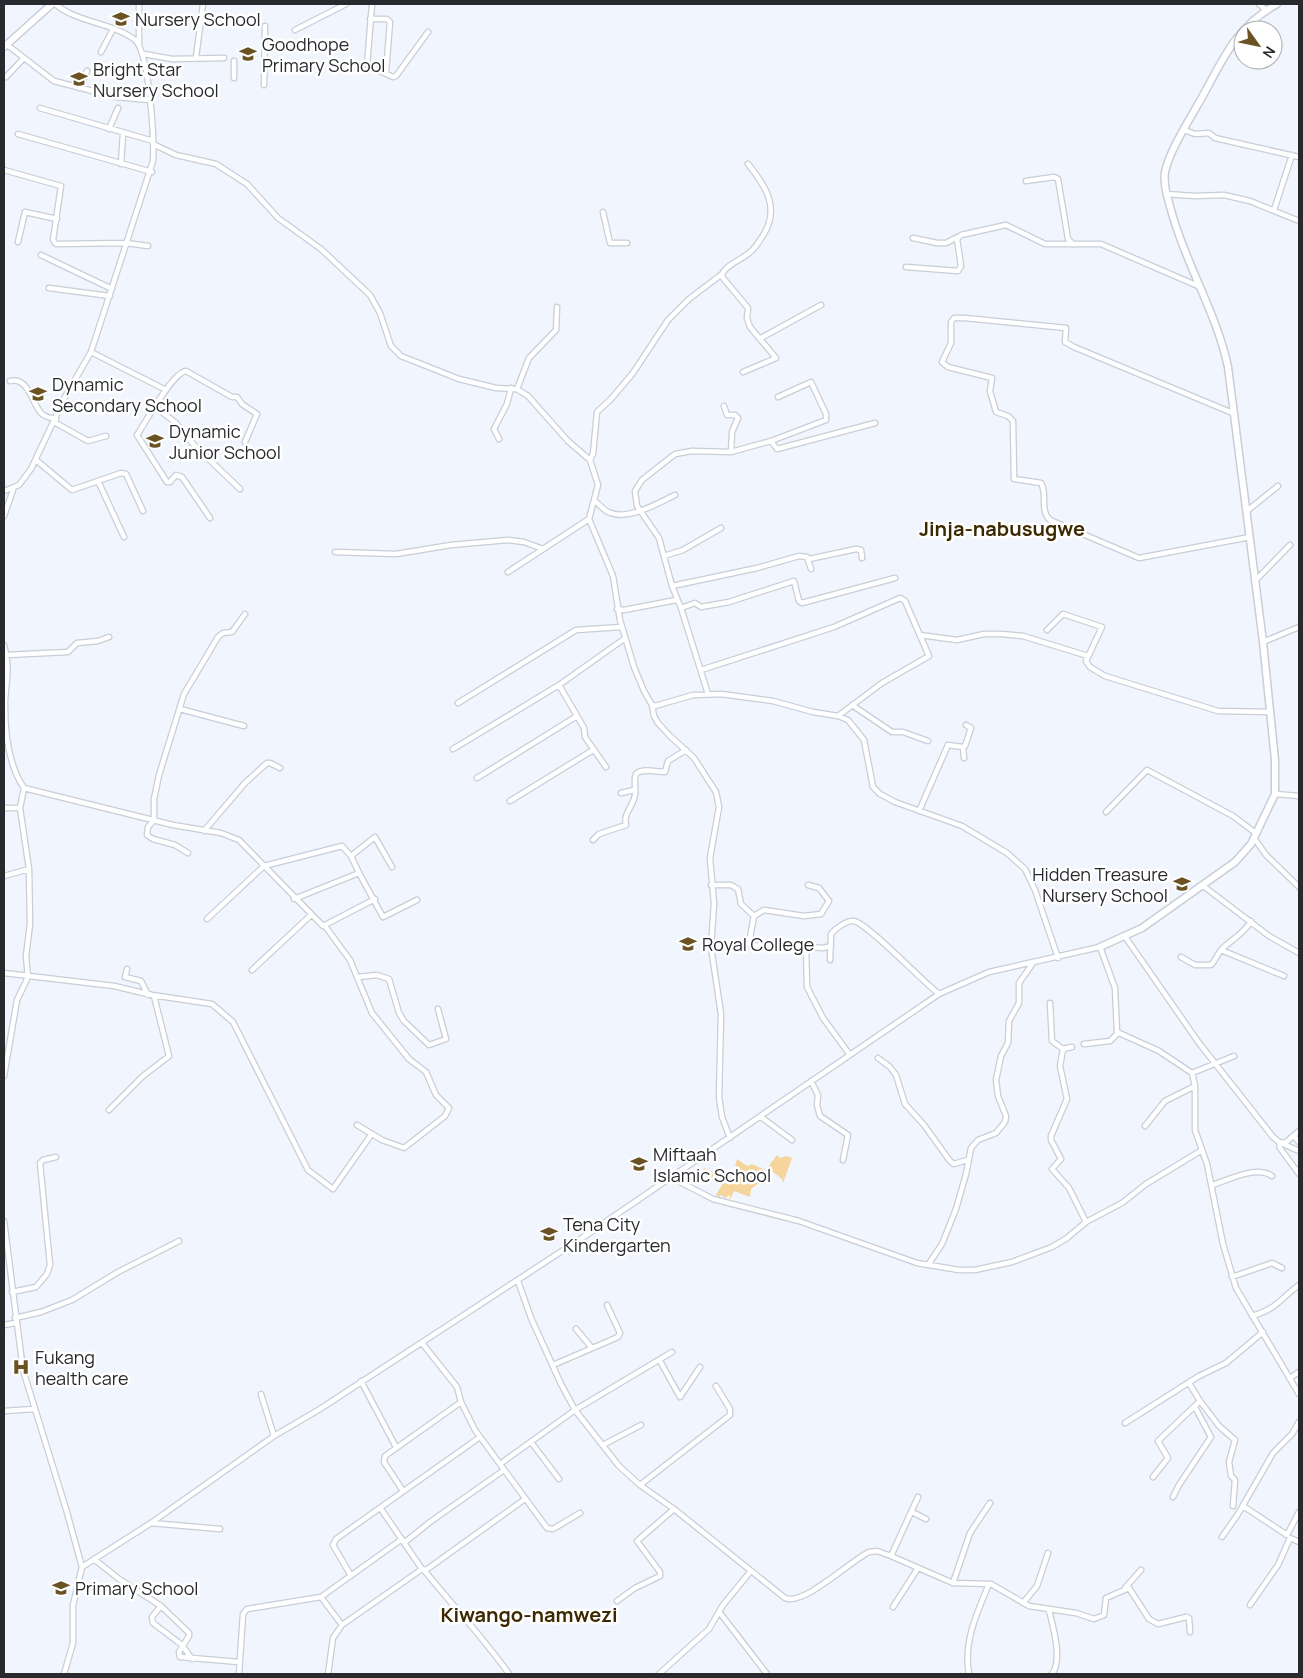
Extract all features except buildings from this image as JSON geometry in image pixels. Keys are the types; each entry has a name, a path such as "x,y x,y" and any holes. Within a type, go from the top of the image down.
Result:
{"street":[{"path":"139,44 113,29 72,16 53,4 5,45 54,81 116,97 150,100"},
{"path":"4,490 14,487 24,480 91,352 126,243 152,172 154,143 144,54 139,44 139,4"},
{"path":"196,57 203,4"},
{"path":"296,30 346,4"},
{"path":"372,4 366,62 368,65 393,77 396,76 428,32"},
{"path":"1259,4 1266,10"},
{"path":"82,1567 151,1523 274,1436 320,1410 361,1381 518,1281 939,994 989,972 1058,958 1126,938 1169,910 1235,862 1256,836 1275,794 1275,760 1263,642 1235,414 1224,348 1198,286 1166,194 1165,172 1184,130 1238,35 1266,10 1277,4"},
{"path":"370,19 386,19 390,22 386,72"},
{"path":"264,85 265,26"},
{"path":"101,52 113,29"},
{"path":"144,54 172,60 196,57 224,58"},
{"path":"6,77 23,59"},
{"path":"234,60 234,78"},
{"path":"79,88 87,71"},
{"path":"40,108 154,143 176,155 216,164 247,184 278,218 321,249 370,295 380,313 391,346 401,356 451,376 496,388 514,388 528,396 568,441 590,460 597,480 595,501 589,518 508,572"},
{"path":"109,129 118,108"},
{"path":"1184,130 1195,134 1208,133 1215,138 1299,157"},
{"path":"18,134 152,172"},
{"path":"121,164 122,134"},
{"path":"1274,210 1292,155"},
{"path":"590,460 593,454 597,412 633,373 668,320 694,295 722,274 724,269 754,248 769,224 771,201 769,194 748,164"},
{"path":"4,170 59,184 61,190 54,240 59,245 126,243 148,246"},
{"path":"1026,181 1054,177 1058,179 1068,239 1073,244"},
{"path":"1166,194 1224,195 1274,210 1299,221"},
{"path":"18,242 25,212 57,219"},
{"path":"603,212 610,242 612,244 627,243"},
{"path":"913,238 946,243 967,233 1006,225 1045,244 1102,244 1198,286"},
{"path":"906,267 958,271 961,266 958,237"},
{"path":"41,255 112,289"},
{"path":"722,274 723,278 747,305 750,327 761,338 775,360 743,372"},
{"path":"49,288 110,296"},
{"path":"761,338 820,305"},
{"path":"498,439 494,429 529,358 554,333 557,307"},
{"path":"1235,414 1074,347 1065,340 1066,328 970,318 954,318 951,322 951,343 942,362 948,367 992,378 990,391 996,412 1008,416 1013,421 1014,480 1041,483 1044,486 1044,507 1050,520 1139,558 1250,537"},
{"path":"91,352 166,390"},
{"path":"210,518 182,477 176,474 170,482 167,482 137,435 166,390 177,376 186,371 232,398 237,397 242,404 257,415 245,442"},
{"path":"10,381 14,380 22,383 42,414 88,441 106,436"},
{"path":"708,694 681,608 676,600 659,538 637,506 635,494 638,485 675,454 692,451 731,452 771,441 826,420 826,414 811,382 778,397"},
{"path":"724,406 727,415 735,415 738,418 732,432 731,452"},
{"path":"155,407 175,422 194,445 240,490"},
{"path":"771,441 777,449 875,423"},
{"path":"36,460 72,490 121,473 126,474 143,511"},
{"path":"98,482 124,537"},
{"path":"1247,511 1278,486"},
{"path":"4,516 14,487"},
{"path":"595,501 610,513 620,515 675,495"},
{"path":"589,518 613,576 617,609 624,639 644,691 652,705 654,716 658,723 686,750 709,778 716,792 719,807 710,858 714,904 711,946 719,993 722,1026 719,1097 722,1117 730,1138"},
{"path":"664,556 683,550 721,528"},
{"path":"335,552 396,554 451,545 508,540 520,541 543,549"},
{"path":"1255,581 1290,545"},
{"path":"672,586 757,568 799,556 806,555 809,558 856,549 861,550 862,558"},
{"path":"809,558 810,569"},
{"path":"681,608 695,603 701,607 729,602 794,581 798,602 802,603 895,578"},
{"path":"701,670 834,627 900,598 905,602 929,656 882,683 838,716"},
{"path":"617,609 624,610 676,600"},
{"path":"188,853 175,845 148,836 148,827 154,820 154,799 159,775 184,694 218,636 223,633 232,632 245,614"},
{"path":"1047,630 1063,614 1102,627 1086,661 1090,667 1105,676 1224,712 1269,712"},
{"path":"458,703 576,630 621,627"},
{"path":"1263,642 1299,627"},
{"path":"920,635 957,640 984,634 1023,636 1088,656"},
{"path":"6,655 68,652 77,643 109,637"},
{"path":"454,749 559,686 624,639"},
{"path":"4,645 9,666 5,707 7,732 14,775 24,788 154,820 221,833 239,840 294,899 319,924 325,926 350,960 372,1013 409,1059 426,1072 436,1095 449,1108 445,1116 404,1148 371,1135 357,1125"},
{"path":"559,686 577,716 593,750 606,767"},
{"path":"652,705 655,706 682,698 708,694 744,696 838,716 854,726 864,740 873,787 876,790 896,802 962,826 1008,853 1025,869 1035,890 1058,958"},
{"path":"852,704 892,732 903,732 928,741"},
{"path":"180,709 244,726"},
{"path":"477,778 577,716"},
{"path":"964,758 963,747 971,733 971,728 966,725"},
{"path":"919,811 948,745 963,747"},
{"path":"510,801 593,750"},
{"path":"594,840 600,834 626,825 626,813 635,794 635,776 638,773 645,771 665,772 668,761 686,750"},
{"path":"204,831 245,783 267,764 270,763 280,768"},
{"path":"1106,812 1147,770 1233,816 1256,836 1266,855 1299,887"},
{"path":"4,1076 17,1000 28,977 26,956 30,924 29,869 20,808 24,788"},
{"path":"621,793 634,790"},
{"path":"1275,794 1299,796"},
{"path":"4,808 20,808"},
{"path":"351,856 375,837 392,866"},
{"path":"208,919 264,866 342,846 351,856 359,874 375,899 380,915 384,918 417,900"},
{"path":"4,876 29,869"},
{"path":"294,899 359,874"},
{"path":"711,885 731,886 738,889 741,904 754,916"},
{"path":"808,885 819,888 829,901 821,914 804,916 764,910 754,916 749,943 752,946 770,944 806,948 831,946"},
{"path":"1202,885 1269,936 1299,953"},
{"path":"325,926 375,899"},
{"path":"252,970 310,915"},
{"path":"830,960 834,931 851,921 862,923 915,974 939,994"},
{"path":"1181,957 1195,965 1207,967 1218,958 1221,950 1243,933 1251,922"},
{"path":"1126,938 1199,1043 1279,1142 1299,1151"},
{"path":"1100,947 1115,988 1115,1019 1118,1034"},
{"path":"806,948 807,987 823,1018 850,1055"},
{"path":"1221,950 1284,976"},
{"path":"928,1265 939,1249 956,1209 966,1174 968,1152 975,1142 994,1134 1005,1122 1006,1116 998,1096 996,1080 1001,1056 1008,1043 1009,1021 1019,1003 1019,983 1034,963"},
{"path":"109,1110 143,1076 169,1056 151,995 141,981 125,977 127,969"},
{"path":"4,973 114,986 151,995 212,1004 231,1019 308,1170 330,1188 336,1188 371,1135"},
{"path":"358,977 377,975 389,979 399,1013 404,1021 429,1045 446,1039 438,1009"},
{"path":"1050,1003 1052,1041 1062,1049 1072,1047"},
{"path":"1084,1044 1110,1041 1118,1034"},
{"path":"1118,1034 1159,1051 1192,1073 1194,1086 1193,1117 1212,1185 1223,1244 1232,1277 1242,1301 1299,1394"},
{"path":"1062,1049 1060,1066 1067,1099 1064,1110 1051,1136 1051,1140 1061,1159 1052,1169 1069,1188 1086,1222"},
{"path":"1192,1073 1234,1056"},
{"path":"878,1058 896,1075 905,1104 924,1125 950,1161 954,1164 967,1160"},
{"path":"811,1081 818,1095 817,1105 820,1116 848,1135 843,1160"},
{"path":"1145,1126 1165,1101 1194,1086"},
{"path":"761,1117 792,1140"},
{"path":"1279,1142 1285,1143 1299,1131"},
{"path":"1294,1136 1299,1142"},
{"path":"1279,1142 1280,1148 1299,1174"},
{"path":"670,1177 713,1199 799,1221 928,1265 959,1270 975,1270 1012,1262 1060,1242 1086,1222 1122,1203 1146,1184 1202,1150"},
{"path":"12,1292 36,1287 49,1269 40,1163 43,1160 56,1157"},
{"path":"1212,1185 1255,1172 1263,1171 1272,1176"},
{"path":"4,1221 15,1320 23,1370 82,1567 75,1590 73,1643 64,1674"},
{"path":"4,1325 72,1300 118,1272 179,1241"},
{"path":"1232,1277 1272,1263 1282,1268"},
{"path":"518,1281 531,1318 575,1410 625,1473 674,1509 750,1572 785,1598 792,1600 828,1581 869,1552 877,1551 953,1583 989,1584 1023,1603 1049,1610 1076,1612 1098,1619 1104,1614 1104,1600 1125,1588 1141,1570"},
{"path":"1252,1316 1264,1312 1283,1301 1299,1285"},
{"path":"554,1365 620,1335 607,1305"},
{"path":"576,1329 592,1348"},
{"path":"1125,1423 1189,1383 1226,1363 1262,1332"},
{"path":"422,1343 458,1387 461,1402 480,1438 549,1529 580,1513"},
{"path":"500,1464 575,1410 614,1385 660,1361 672,1352"},
{"path":"660,1361 680,1397 700,1367"},
{"path":"1290,1378 1299,1372"},
{"path":"361,1381 396,1447"},
{"path":"1189,1383 1219,1426 1235,1440 1229,1462 1231,1476 1235,1480 1236,1485 1233,1506"},
{"path":"640,1485 730,1414 730,1409 716,1386"},
{"path":"261,1394 274,1436"},
{"path":"1153,1477 1168,1458 1158,1441 1195,1408 1200,1401"},
{"path":"403,1491 383,1460 396,1447 461,1402"},
{"path":"1173,1497 1211,1437 1195,1408"},
{"path":"4,1411 35,1409"},
{"path":"1222,1537 1243,1506 1272,1453 1292,1434 1299,1422"},
{"path":"603,1445 640,1425"},
{"path":"350,1574 335,1550 334,1542 403,1491 480,1438"},
{"path":"531,1442 559,1479"},
{"path":"239,1674 243,1614 247,1609 321,1597 350,1574 403,1541 504,1470"},
{"path":"891,1556 918,1497"},
{"path":"328,1674 333,1638 342,1625 525,1498"},
{"path":"953,1583 970,1534 990,1503"},
{"path":"1243,1506 1287,1536 1299,1512"},
{"path":"381,1509 423,1569 453,1606 473,1626 509,1674"},
{"path":"617,1602 635,1588 660,1576 660,1572 637,1541 674,1509"},
{"path":"912,1512 926,1518"},
{"path":"151,1523 220,1529"},
{"path":"1250,1605 1278,1565 1290,1538 1299,1542"},
{"path":"1023,1603 1037,1586 1048,1554"},
{"path":"94,1559 119,1579 162,1606 190,1634 182,1645 179,1655 192,1659 239,1662"},
{"path":"892,1607 918,1568"},
{"path":"659,1674 672,1660 700,1639 750,1572"},
{"path":"969,1674 967,1649 989,1584"},
{"path":"1125,1588 1130,1589 1139,1600 1149,1619 1158,1624 1186,1617 1188,1618 1190,1632"},
{"path":"321,1597 342,1625"},
{"path":"162,1606 151,1621 182,1645 192,1659"},
{"path":"1049,1610 1056,1651 1056,1668 1052,1674"},
{"path":"720,1612 766,1674"}],"shaded area":[{"path":"777,1155 780,1158 786,1156 792,1158 783,1183 782,1179 773,1172 768,1172 768,1167"},
{"path":"737,1159 747,1166 752,1164 765,1170 757,1177 759,1183 751,1189 750,1197 734,1191 730,1200 730,1195 725,1198 721,1195 719,1197 716,1195 722,1185 700,1174 704,1168 728,1179 733,1175"}],"place":[{"name":"Nursery School","path":"121,19"},
{"name":"Goodhope Primary School","path":"248,54"},
{"name":"Bright Star Nursery School","path":"79,79"},
{"name":"Dynamic Secondary School","path":"38,394"},
{"name":"Dynamic Junior School","path":"155,441"},
{"name":"Hidden Treasure Nursery School","path":"1182,884"},
{"name":"Royal College","path":"688,944"},
{"name":"Miftaah Islamic School","path":"639,1164"},
{"name":"Tena City Kindergarten","path":"549,1234"},
{"name":"Fukang health care","path":"21,1367"},
{"name":"Primary School","path":"61,1588"}],"district":[{"name":"Jinja-nabusugwe","path":"1002,528"},
{"name":"Kiwango-namwezi","path":"529,1614"}]}
